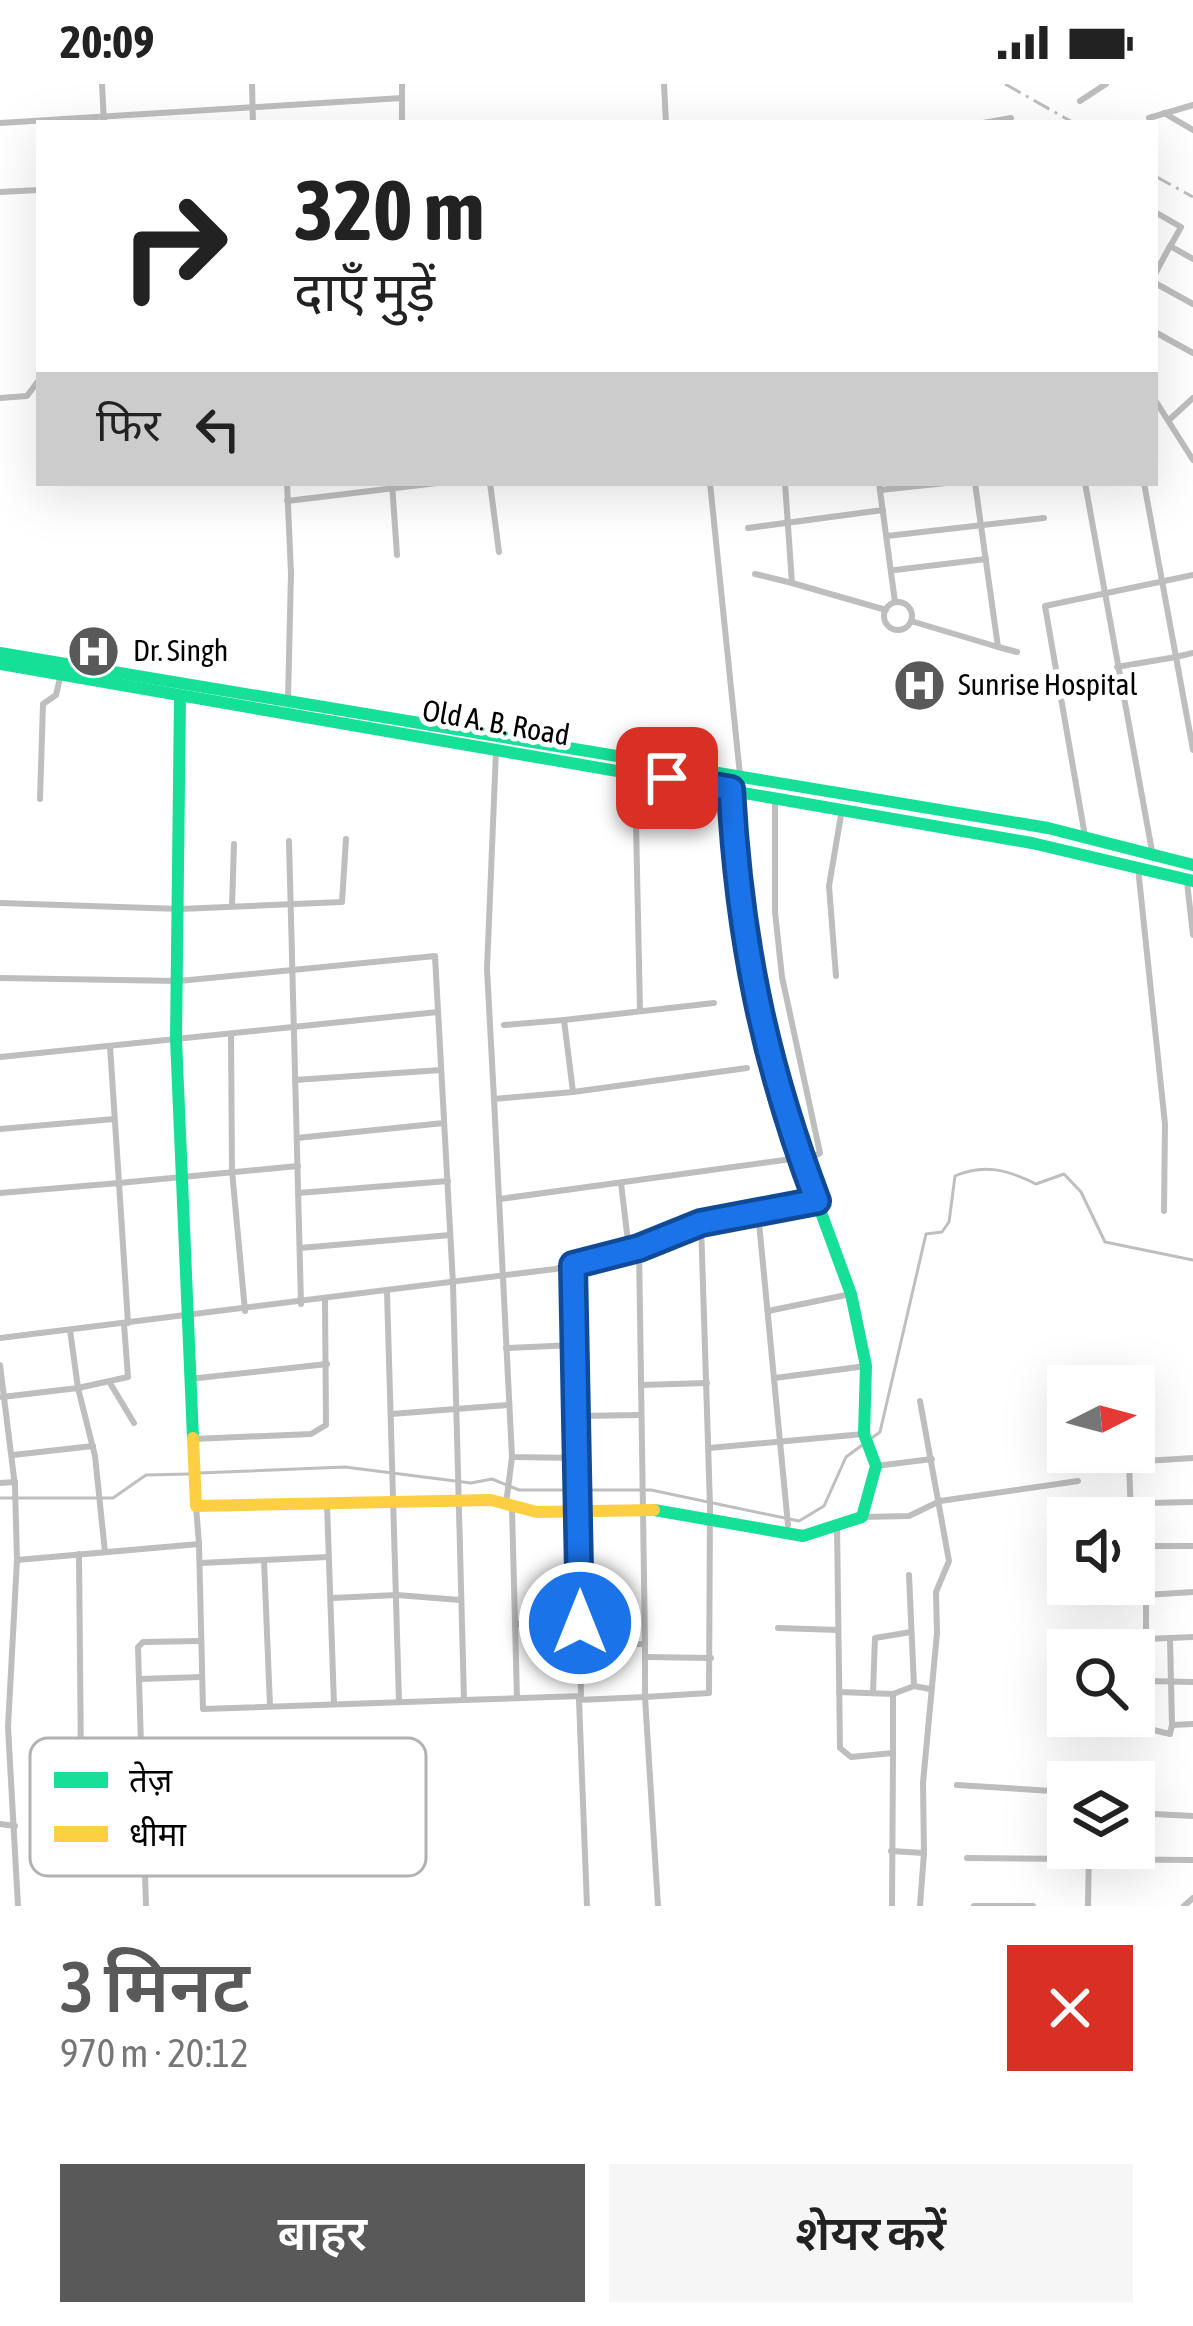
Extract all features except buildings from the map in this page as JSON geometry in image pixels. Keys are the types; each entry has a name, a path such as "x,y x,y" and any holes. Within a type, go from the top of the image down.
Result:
{"main road":[{"name":"Old A. B. Road","path":"0,653 1036,826 1152,851 1191,875"},
{"name":"Old A. B. Road","path":"0,664 60,678 731,789 1191,875"},
{"path":"180,697 176,1039 196,1507 394,1502 459,1494 579,1509 643,1504 788,1524 818,1534 862,1516 875,1460 866,1437 866,1366 851,1294 802,1160 754,1003 736,884 731,789"},
{"path":"1032,843 1036,826"}],"street":[{"path":"102,84 104,119 402,98"},
{"path":"252,84 253,120"},
{"path":"402,84 402,120"},
{"path":"664,84 666,120"},
{"path":"1080,101 1106,84"},
{"path":"1149,118 1193,105"},
{"path":"1164,113 1193,130"},
{"path":"1000,120 1012,118"},
{"path":"0,123 36,122"},
{"path":"0,192 36,190"},
{"path":"1158,214 1181,227 1158,260"},
{"path":"1170,246 1193,259"},
{"path":"1158,280 1193,304"},
{"path":"1158,334 1193,353"},
{"path":"0,398 27,396 36,384"},
{"path":"1169,420 1193,398"},
{"path":"1158,404 1193,460"},
{"path":"287,486 288,699"},
{"path":"287,500 392,486 397,555"},
{"path":"490,486 500,552"},
{"path":"710,486 740,776"},
{"path":"784,486 792,583"},
{"path":"880,486 895,602"},
{"path":"975,486 998,646"},
{"path":"1086,486 1152,851"},
{"path":"1145,486 1193,751"},
{"path":"748,528 883,511"},
{"path":"887,536 980,521 1044,518"},
{"path":"893,571 986,560"},
{"path":"755,574 886,610"},
{"path":"1085,836 1044,609 1193,575"},
{"path":"895,602 886,610 886,621 894,629 911,621 1017,652"},
{"path":"895,602 909,607 911,621"},
{"path":"1118,667 1193,653"},
{"path":"40,799 43,704 56,695 60,678"},
{"path":"496,748 487,969 512,1457 509,1497 517,1698"},
{"path":"635,772 640,1011"},
{"path":"500,1199 802,1160 820,1153 782,977 775,912 776,797"},
{"path":"836,976 829,886 842,809"},
{"path":"0,903 180,909 342,902 346,839"},
{"path":"289,841 301,1304"},
{"path":"232,907 234,844"},
{"path":"1138,865 1165,1124 1164,1211"},
{"path":"1191,875 1193,935"},
{"path":"0,978 178,981 435,956 453,1284 464,1700"},
{"path":"504,1025 714,1003"},
{"path":"0,1057 438,1012"},
{"path":"564,1020 573,1092"},
{"path":"230,1034 232,1171 244,1311"},
{"path":"2,1397 110,1383 128,1376 110,1046"},
{"path":"494,1099 747,1068"},
{"path":"294,1080 441,1070"},
{"path":"0,1129 114,1119"},
{"path":"297,1138 444,1123"},
{"path":"0,1193 298,1166"},
{"path":"298,1193 448,1181"},
{"path":"621,1183 629,1251"},
{"path":"0,1338 325,1301 573,1265 639,1248 701,1223 817,1201"},
{"path":"758,1212 788,1524"},
{"path":"587,1906 579,1700 709,1694 710,1493 701,1223"},
{"path":"300,1248 450,1235"},
{"path":"639,1248 645,1697 658,1906"},
{"path":"196,1507 203,1709 581,1696 573,1265"},
{"path":"387,1292 399,1702"},
{"path":"768,1311 851,1294"},
{"path":"194,1439 320,1430 329,1410 325,1301"},
{"path":"70,1330 93,1446 105,1552"},
{"path":"506,1348 575,1345"},
{"path":"189,1379 327,1364"},
{"path":"0,1365 17,1507 8,1727 18,1906"},
{"path":"775,1378 866,1366"},
{"path":"110,1383 134,1424"},
{"path":"640,1385 707,1383"},
{"path":"920,1401 950,1561 936,1586 920,1906"},
{"path":"392,1414 509,1405"},
{"path":"577,1416 641,1415"},
{"path":"709,1448 866,1437"},
{"path":"11,1455 93,1446"},
{"path":"512,1457 578,1458"},
{"path":"1155,1460 1193,1458"},
{"path":"875,1460 932,1460"},
{"path":"862,1516 909,1516 940,1502 1078,1480"},
{"path":"0,1483 15,1484"},
{"path":"1155,1503 1193,1502"},
{"path":"327,1504 334,1704"},
{"path":"837,1524 843,1754 893,1753"},
{"path":"17,1560 199,1544"},
{"path":"1155,1548 1193,1546"},
{"path":"79,1555 81,1738"},
{"path":"200,1563 328,1557"},
{"path":"264,1560 270,1706"},
{"path":"909,1575 914,1686"},
{"path":"1155,1594 1193,1592"},
{"path":"330,1598 398,1595 460,1600"},
{"path":"515,1624 580,1623"},
{"path":"778,1628 838,1630"},
{"path":"873,1693 875,1638 911,1632"},
{"path":"1155,1639 1193,1637"},
{"path":"1155,1730 1170,1734 1172,1725 1169,1638"},
{"path":"140,1738 140,1643 201,1640"},
{"path":"580,1645 645,1644"},
{"path":"645,1658 711,1658"},
{"path":"138,1679 202,1677"},
{"path":"1155,1682 1193,1682"},
{"path":"839,1692 893,1694 914,1686 930,1689"},
{"path":"892,1906 893,1694"},
{"path":"1172,1725 1193,1724"},
{"path":"957,1785 1047,1791"},
{"path":"1155,1814 1193,1816"},
{"path":"0,1824 15,1826"},
{"path":"892,1851 924,1853"},
{"path":"967,1858 1047,1860"},
{"path":"1155,1861 1193,1861"},
{"path":"1088,1906 1089,1869"},
{"path":"144,1876 146,1906"},
{"path":"1184,1906 1193,1898"},
{"path":"974,1906 1033,1906"}],"waterway":[{"path":"199,1473 345,1467 471,1483 492,1479 519,1490 651,1490 799,1521 824,1506 846,1457 880,1432 926,1234 942,1232 949,1222 955,1176 996,1170 1036,1184 1064,1174 1081,1192 1105,1242 1193,1260"},
{"path":"0,1498 113,1498 146,1475 189,1474"}],"railway":[{"path":"1005,84 1069,120"},
{"path":"1158,178 1193,197"}],"traffic: fast":[{"path":"0,653 1048,828 1193,865"},
{"path":"0,664 1032,843 1193,881"},
{"path":"180,697 176,1039 193,1438"},
{"path":"654,1510 803,1536 862,1517 876,1466 864,1434 866,1366 851,1294 801,1158 754,1003 731,789"}],"traffic: slow":[{"path":"193,1438 196,1506 491,1500 537,1512 654,1510"}],"place":[{"name":"Dr. Singh","path":"94,651"},
{"name":"Sunrise Hospital","path":"919,685"}],"route":[{"path":"580,1623 573,1265 639,1248 701,1223 817,1201 754,1003 736,884 731,789 667,778"}]}
